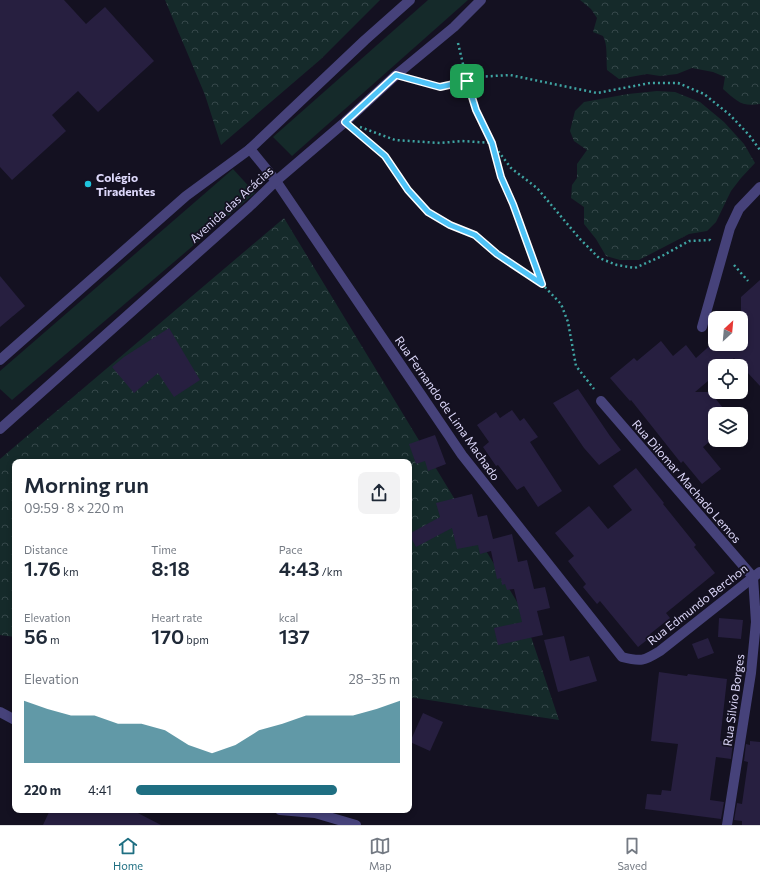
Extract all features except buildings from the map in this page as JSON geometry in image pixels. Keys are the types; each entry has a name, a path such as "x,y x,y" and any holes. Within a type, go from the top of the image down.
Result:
{"street":[{"path":"0,360 186,196 250,149 365,40 410,0"},
{"name":"Avenida das Acácias","path":"0,429 396,75 454,27 481,0"},
{"name":"Rua Fernando de Lima Machado","path":"250,149 276,182 462,455 610,641"},
{"path":"702,327 730,228 739,209 760,187"},
{"name":"Rua Dilomar Machado Lemos","path":"601,401 756,575"},
{"name":"Rua Edmundo Berchon","path":"610,641 622,656 636,661 647,658 660,651 756,575"},
{"name":"Rua Silvio Borges","path":"727,825 756,674 756,575"},
{"path":"0,712 12,718"},
{"path":"315,813 356,825"}],"path":[{"path":"454,27 467,81 476,110 492,143 501,177 513,204 542,284"},
{"path":"396,75 440,87 478,77 510,74 597,93 650,83 678,83 704,94 730,115 749,135 760,150"},
{"path":"345,122 395,140 440,143 462,141 492,143 511,168 537,188 580,239 599,258 617,265 635,268 662,256 689,241 710,240 724,252 748,281"},
{"path":"345,122 385,156 408,190 428,212 450,225 475,235 497,254 542,284 561,304 568,322 576,366 601,401"}],"green space":[{"path":"165,0 380,0 321,59 221,145 205,95"},
{"path":"428,0 468,0 292,156 273,137"},
{"path":"580,0 760,0 760,104 748,105 740,102 723,89 725,77 713,72 692,68 677,74 660,76 647,74 619,79 607,70 606,48 603,36 593,32 597,18 591,9"},
{"path":"657,91 675,92 700,102 724,122 744,144 755,163 731,191 716,222 707,231 689,234 639,260 620,260 606,256 596,239 584,224 584,207 571,198 572,185 577,178 577,164 587,150 574,141 570,131 575,111 584,102 628,94"},
{"path":"233,169 255,193 12,400 0,389 0,371"},
{"path":"284,218 522,610 559,720 412,697 412,459 12,459 12,637 0,635 0,459"}],"place":[{"name":"Colégio Tiradentes","path":"88,184"}],"route":[{"path":"396,75 440,87 467,81 476,110 492,143 501,177 513,204 542,284 497,254 475,235 450,225 428,212 408,190 385,156 345,122 396,75"}]}
